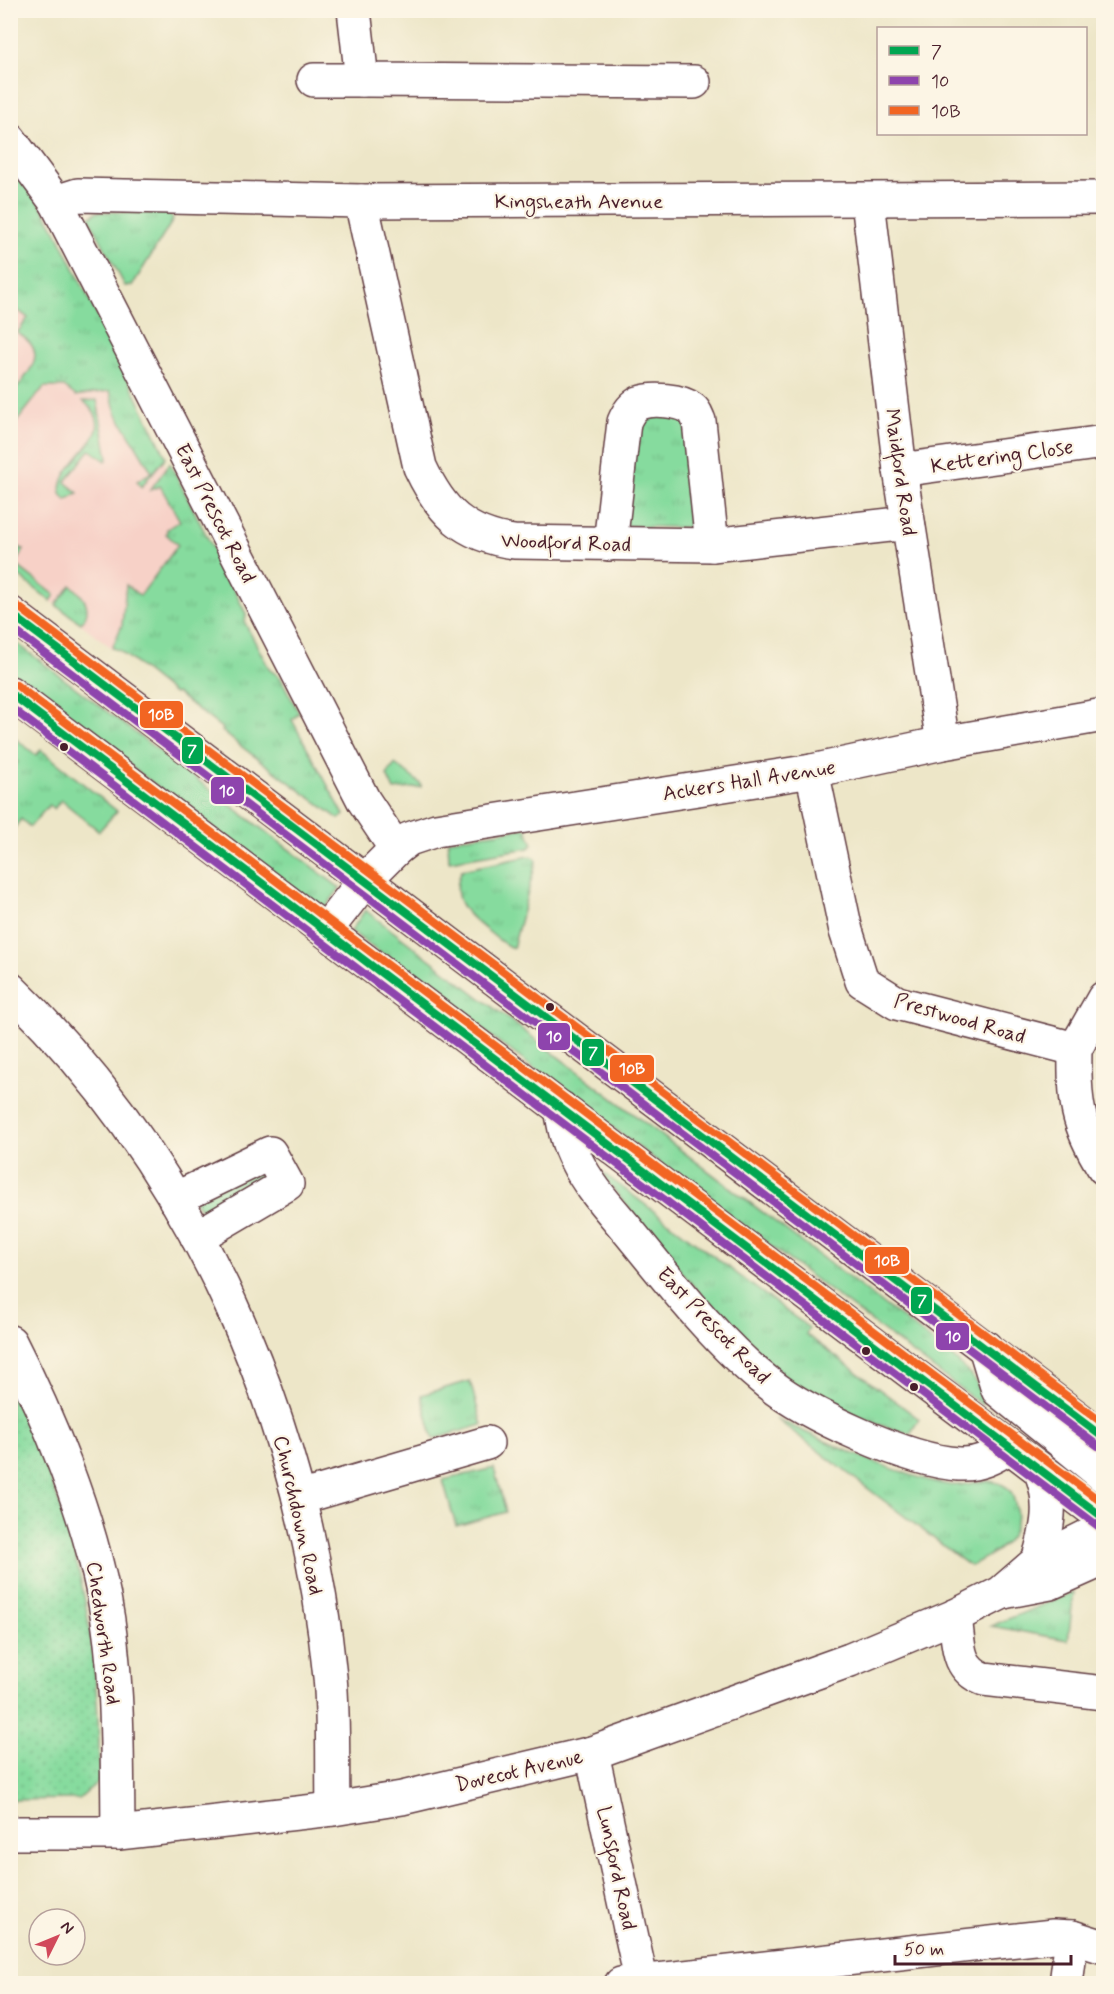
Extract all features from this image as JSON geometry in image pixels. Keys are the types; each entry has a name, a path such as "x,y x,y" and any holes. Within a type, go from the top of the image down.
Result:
{"main road":[{"path":"354,10 362,70"},
{"path":"314,80 362,70 694,82"},
{"name":"East Prescot Road","path":"10,140 56,202 364,801 396,849"},
{"name":"Kingsheath Avenue","path":"56,202 78,195 361,201 868,201 1104,198"},
{"name":"Woodford Road","path":"361,201 420,467 430,489 445,509 487,538 514,542 712,545 908,524"},
{"name":"Maidford Road","path":"868,201 900,470 943,743"},
{"path":"610,544 624,422 629,411 638,404 649,401 683,404 694,410 699,421 712,545"},
{"name":"Kettering Close","path":"900,470 1104,442"},
{"path":"10,613 1104,1438"},
{"path":"10,693 1104,1518"},
{"name":"Ackers Hall Avenue","path":"396,849 410,839 436,830 812,771 943,743 1104,715"},
{"name":"Prestwood Road","path":"812,771 846,931 862,981 897,1004 1075,1049"},
{"path":"326,930 365,880 396,849"},
{"name":"Churchdown Road","path":"10,989 86,1071 147,1154 197,1237 223,1286 256,1364 287,1454 299,1498 322,1614 330,1679 333,1809"},
{"path":"1104,998 1075,1049 1074,1095 1088,1143 1104,1168"},
{"name":"East Prescot Road","path":"561,1108 565,1133 576,1161 595,1189 659,1268 738,1356 769,1384 804,1407 843,1427 941,1461 959,1464 978,1463 993,1458 1009,1447"},
{"path":"175,1199 270,1153 286,1184 197,1237"},
{"name":"Chedworth Road","path":"10,1342 32,1385 66,1475 92,1547 104,1599 115,1696 118,1833"},
{"path":"985,1347 998,1390 1104,1476"},
{"path":"299,1498 487,1443"},
{"path":"1038,1561 1049,1511 1047,1490 1040,1470"},
{"name":"Dovecot Avenue","path":"10,1833 118,1833 333,1809 402,1798 592,1754 850,1660 955,1616 1001,1593 1038,1561 1104,1528"},
{"name":"Dovecot Avenue","path":"1001,1593 1050,1583 1104,1559"},
{"path":"955,1616 961,1657 970,1674 984,1679 1104,1693"},
{"name":"Lunsford Road","path":"592,1754 635,1982"},
{"path":"1063,1937 1066,1983"},
{"path":"635,1982 1063,1937 1104,1947"}],"shaded area":[{"path":"10,162 63,256 196,528 112,648 11,570"}],"green space":[{"path":"10,153 56,231 166,457 141,487 137,481 152,472 116,413 110,391 76,396 64,387 44,387 11,429 11,399 29,372 35,356 34,349 28,341 17,333 28,318 11,305"},
{"path":"96,212 169,213 173,220 132,286 125,286 89,218"},
{"path":"97,400 108,458 106,461 90,450 65,482 78,493 66,500 61,494 63,481 69,469 94,436 98,425 95,414 83,401"},
{"path":"645,412 685,418 702,528 622,526 634,423"},
{"path":"170,463 246,614 245,623 270,670 280,677 299,713 292,720 344,815 339,819 238,744 222,731 223,729 119,650 112,648 122,625 126,585 140,596 178,545 166,534 167,529 180,521 160,486 150,490"},
{"path":"11,542 24,550 15,564 55,595 51,601 11,570"},
{"path":"71,585 86,603 87,613 81,623 56,605"},
{"path":"10,638 340,888 322,912 11,675"},
{"path":"11,735 36,755 41,750 117,811 99,831 61,800 54,809 49,805 30,827 21,819 12,831 11,771 18,762 11,756"},
{"path":"395,764 421,784 421,787 394,790 387,775"},
{"path":"526,828 533,844 529,848 449,861 448,840"},
{"path":"530,856 535,858 536,862 513,948 497,939 467,913 459,898 458,880 462,870"},
{"path":"365,910 949,1354 969,1373 985,1394 982,1405 351,931"},
{"path":"263,1163 275,1188 210,1225 193,1197"},
{"path":"594,1166 809,1328 806,1334 919,1419 910,1434 874,1423 823,1401 781,1378 744,1347"},
{"path":"10,1380 68,1529 81,1579 91,1636 97,1695 99,1782 79,1799 11,1800"},
{"path":"470,1381 482,1425 433,1439 421,1395"},
{"path":"775,1418 871,1461 931,1481 952,1485 986,1481 1003,1485 1011,1492 1015,1503 1016,1526 1012,1535 990,1555 970,1566"},
{"path":"494,1468 506,1512 456,1526 443,1480"},
{"path":"1074,1592 1068,1640 991,1626"}],"transit line":[{"name":"10B","path":"16,605 1104,1424"},
{"name":"7","path":"10,613 1104,1438"},
{"name":"10","path":"10,627 1098,1446"},
{"name":"10B","path":"16,685 1104,1504"},
{"name":"7","path":"10,693 1104,1518"},
{"name":"10","path":"10,707 1098,1526"}]}
